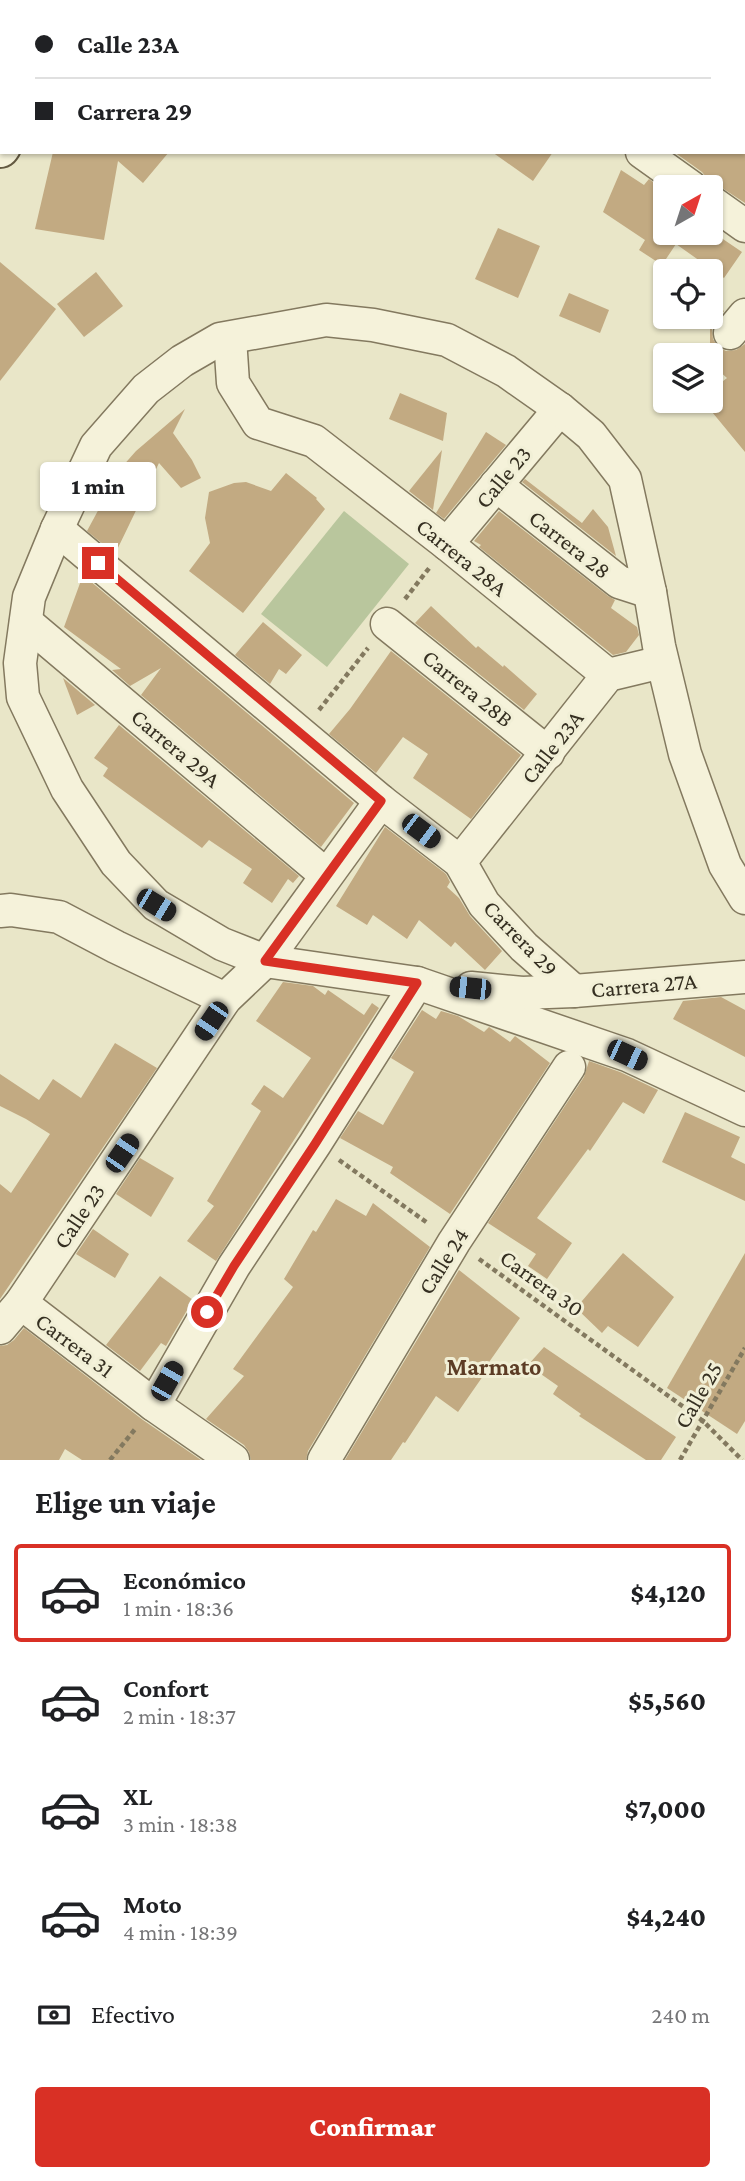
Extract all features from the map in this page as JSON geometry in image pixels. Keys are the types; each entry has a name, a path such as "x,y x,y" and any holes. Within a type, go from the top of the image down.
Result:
{"street":[{"path":"645,154 674,175"},
{"path":"723,210 745,226"},
{"path":"745,898 725,865 685,754 662,662 650,592 625,479 592,435 506,371 447,340 373,325 326,320 220,339 182,360 146,389 96,446 57,528 30,597 20,663 23,697 67,789 116,863 156,905 222,944 265,961 417,983 627,1055 745,1111"},
{"name":"Carrera 28A","path":"230,338 233,383 258,423 314,440 608,675"},
{"name":"Calle 23","path":"447,544 560,409"},
{"name":"Carrera 28","path":"496,485 619,582 650,592"},
{"name":"Carrera 29","path":"57,528 381,801 460,862 484,904 524,947 574,991"},
{"name":"Carrera 29A","path":"26,622 326,875"},
{"name":"Carrera 28B","path":"387,624 548,753"},
{"path":"608,675 662,662"},
{"name":"Calle 23A","path":"460,862 608,675"},
{"name":"Calle 23","path":"0,1328 21,1303 225,999 265,961 381,801"},
{"path":"0,911 12,910 59,917 225,999"},
{"name":"Carrera 27A","path":"417,983 522,993 745,977"},
{"path":"154,1405 234,1266 417,983"},
{"name":"Calle 24","path":"324,1460 454,1242 569,1067"},
{"name":"Carrera 31","path":"21,1303 154,1405 233,1460"}],"path":[{"name":"Carrera 30","path":"315,1144 703,1421 742,1460"},
{"name":"Calle 25","path":"680,1460 745,1348"},
{"path":"110,1460 154,1405"}],"green space":[{"path":"344,511 409,564 327,667 261,614"}],"building":[{"path":"53,154 167,154 143,183 118,161 104,240 35,229"},
{"path":"495,154 552,154 533,181"},
{"path":"677,154 745,154 745,203 723,189 723,175 704,175"},
{"path":"621,170 644,185 649,179 653,182 653,245 675,245 666,259 653,259 639,250 645,240 603,212"},
{"path":"498,228 540,246 518,298 475,279"},
{"path":"723,239 742,252 724,278 723,259 697,259 677,245 723,245"},
{"path":"0,262 56,309 0,381"},
{"path":"96,272 123,306 84,337 57,304"},
{"path":"569,293 609,310 600,333 559,316"},
{"path":"710,329 712,329 716,343 710,343"},
{"path":"745,344 745,452 713,413 723,413 723,381 727,378 723,374 723,350 736,350"},
{"path":"400,393 447,413 443,441 389,419"},
{"path":"185,409 173,433 201,478 181,488 159,463 115,554 87,531 121,468 136,451"},
{"path":"486,432 506,445 444,519 436,513"},
{"path":"442,450 433,510 409,491"},
{"path":"286,473 317,498 325,509 243,613 189,571 210,543 205,518 209,492 234,483 246,482 271,491"},
{"path":"525,479 582,523 593,509 608,527 616,556 522,482"},
{"path":"499,511 615,600 611,608 637,627 639,635 626,652 613,655 479,547 481,545 474,541"},
{"path":"83,575 354,803 321,847 141,695 161,668 130,686 112,670 121,669 64,627"},
{"path":"431,606 476,648 478,646 503,667 504,665 537,694 524,710 415,623"},
{"path":"263,622 302,655 286,674 279,669 270,684 235,655"},
{"path":"391,651 521,755 471,819 413,778 428,754 403,737 376,773 329,734"},
{"path":"63,678 95,705 77,715"},
{"path":"119,725 299,876 293,883 288,879 272,903 243,883 252,869 209,840 202,848 103,776 108,768 94,758"},
{"path":"385,827 446,874 450,882 447,887 502,951 485,970 455,942 451,947 419,920 407,939 373,915 367,925 336,906"},
{"path":"283,982 313,986 325,995 328,990 364,1015 372,1003 379,1008 216,1261 187,1241 214,1206 207,1201 261,1111 251,1104 264,1085 283,1098 311,1058 256,1021"},
{"path":"721,997 745,1010 745,1057 673,1019 683,1001"},
{"path":"422,1010 436,1019 441,1011 458,1016 484,1032 489,1027 510,1042 515,1036 550,1063 450,1214 390,1173 393,1167 340,1138 358,1111 383,1125 414,1072 391,1058"},
{"path":"115,1043 157,1068 0,1299 0,1184 11,1193 50,1134 0,1106 0,1074 39,1100 53,1079 81,1098"},
{"path":"589,1061 658,1090 644,1114 623,1102 590,1151 588,1149 537,1218 572,1243 547,1279 528,1266 536,1254 488,1223 584,1077"},
{"path":"685,1112 740,1137 731,1157 745,1164 745,1201 662,1162"},
{"path":"140,1158 174,1178 151,1217 116,1194"},
{"path":"336,1199 366,1216 373,1203 430,1247 308,1451 306,1460 251,1460 244,1445 206,1419 244,1376 233,1369 293,1287 284,1279 313,1230 316,1232"},
{"path":"93,1229 129,1254 115,1278 76,1254"},
{"path":"623,1253 674,1297 638,1347 608,1326 602,1333 576,1308"},
{"path":"745,1253 745,1421 737,1434 667,1388"},
{"path":"459,1270 520,1318 458,1412 436,1396 391,1460 345,1460"},
{"path":"160,1276 193,1300 166,1346 161,1343 140,1371 106,1345"},
{"path":"24,1328 143,1420 201,1460 82,1460 65,1449 59,1460 0,1460 0,1346 14,1340"},
{"path":"544,1347 676,1437 661,1460 646,1460 579,1416 581,1414 553,1394 558,1386 528,1365"}],"district":[{"name":"Marmato","path":"494,1367"}],"route":[{"path":"98,563 381,801 265,961 417,983 207,1312"}]}
